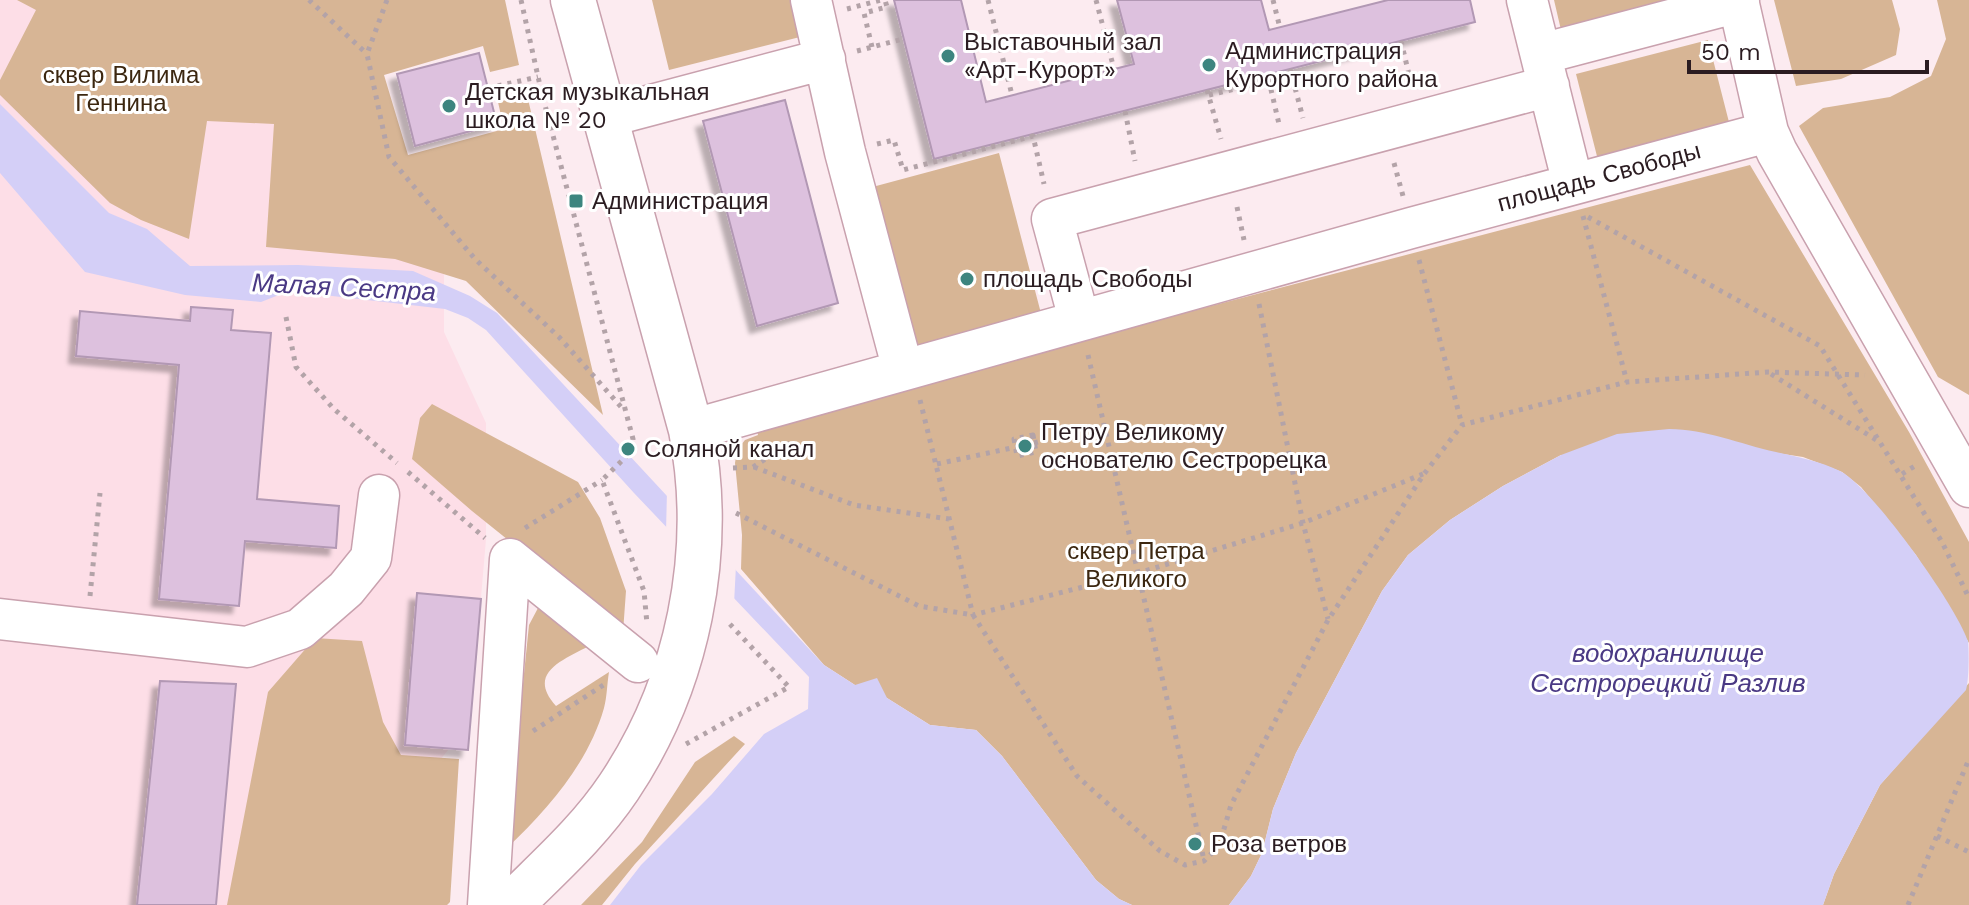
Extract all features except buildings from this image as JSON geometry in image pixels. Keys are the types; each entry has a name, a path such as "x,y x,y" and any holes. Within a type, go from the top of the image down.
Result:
{"main road":[{"path":"511,905 567,851 618,787 653,725 675,673 715,507 694,444 573,0"}],"lane":[{"path":"811,0 845,152 911,382"},
{"path":"1527,0 1573,184"},
{"path":"1079,319 1052,219 1403,125 1545,70 1739,1 1768,132 1777,152 1906,376 1958,439 1969,487"},
{"path":"606,117 825,59"},
{"name":"площадь Свободы","path":"694,444 911,382 1079,319 1768,132"},
{"path":"0,619 247,647 300,629 346,589 371,558 379,495"},
{"path":"488,905 510,559 638,662"}],"path":[{"path":"309,0 367,54"},
{"path":"387,0 367,54 389,157 475,259 559,337 625,411"},
{"path":"521,0 538,77 633,439 632,451 602,480 522,530"},
{"path":"872,47 864,13 887,7 885,0"},
{"path":"988,0 1012,95"},
{"path":"1096,0 1114,69"},
{"path":"1273,0 1280,28"},
{"path":"864,49 903,39"},
{"path":"1401,41 1403,125 1411,228 1462,425"},
{"path":"1290,69 1299,152"},
{"path":"488,88 538,77"},
{"path":"1218,127 1208,93 1269,81 1299,152"},
{"path":"1125,111 1142,195"},
{"path":"845,152 894,140 903,170 1033,136 1052,219"},
{"path":"1228,171 1252,272 1303,523 1328,620"},
{"path":"1627,382 1582,214 1820,346 1942,542 1969,598"},
{"path":"286,317 296,367 334,409 496,546"},
{"path":"1079,319 1204,861"},
{"path":"911,382 937,464 973,615 1077,776 1160,851 1185,865 1204,861 1219,846 1231,805 1328,620 1424,474 1462,425 1627,382 1768,372 1906,376"},
{"path":"1768,372 1882,443"},
{"path":"1034,443 1105,425"},
{"path":"1033,435 1034,443 1036,452 1017,456 1014,439 1033,435"},
{"path":"937,464 1016,447"},
{"path":"753,467 854,505 949,519"},
{"path":"715,507 919,606 973,615 1138,573 1303,523 1424,474"},
{"path":"498,755 638,662 647,624 644,591 602,480"},
{"path":"87,629 100,493"},
{"path":"685,744 789,687 724,617"},
{"path":"1908,905 1969,759"},
{"path":"1937,836 1969,852"}],"shaded area":[{"path":"0,0 56,0 226,84 444,253 444,332 486,423 486,539 468,750 449,749 359,857 311,905 0,905"}],"green space":[{"name":"сквер Вилима Геннина","path":"17,0 505,0 519,65 490,72 483,46 384,75 408,155 504,129 498,102 527,95 603,415 466,281 395,259 266,247 274,124 207,121 189,239 141,220 110,203 0,95 0,80 36,10"},
{"path":"652,0 791,0 800,37 669,70"},
{"path":"1554,0 1680,0 1561,30"},
{"path":"1774,0 1892,0 1900,29 1896,55 1841,79 1796,86"},
{"path":"1937,0 1969,0 1969,395 1938,377 1799,126 1823,108 1890,97 1931,76 1946,39"},
{"path":"1708,40 1731,130 1599,164 1576,74"},
{"path":"999,153 1043,321 908,356 865,189"},
{"name":"сквер Петра Великого","path":"1750,165 1909,432 1969,542 1969,643 1916,555 1861,487 1842,472 1803,457 1777,453 1561,455 1503,486 1450,520 1408,555 1382,591 1296,753 1273,809 1262,853 1251,876 1229,905 1132,905 1119,899 1096,880 1002,756 976,730 930,725 824,665 741,569 742,535 735,463 737,450 745,440 758,435 756,425"},
{"path":"432,404 578,482 600,518 626,591 623,632 412,459 420,418"},
{"path":"538,608 589,646 559,662 546,676 548,695 556,706 609,672 606,695 597,729 577,767 551,802 506,849 529,625"},
{"path":"315,638 362,641 383,722 401,755 459,759 450,902 447,905 227,905 268,692"},
{"path":"1969,683 1969,905 1823,905 1834,874 1880,785"},
{"path":"734,736 745,744 635,864 602,905 581,905 642,842 695,762"}],"water":[{"name":"Малая Сестра","path":"0,104 109,213 147,229 190,266 298,265 413,271 470,296 497,313 824,665 855,685 877,678 887,698 930,725 976,730 1002,756 1096,880 1119,899 1132,905 610,905 641,865 712,794 764,734 808,709 809,677 634,493 486,330 468,318 445,309 289,291 261,302 185,295 85,272 0,173"},
{"name":"водохранилище Сестрорецкий Разлив","path":"1669,429 1709,434 1840,471 1872,500 1912,549 1948,602 1968,641 1966,690 1880,785 1834,874 1823,905 1229,905 1251,876 1262,853 1273,809 1296,753 1382,591 1408,555 1450,520 1503,486 1561,455 1617,434"}],"pier":[{"path":"667,491 736,565 734,604 666,532"}],"place":[{"name":"Выставочный зал «Арт-Курорт»","path":"948,56"},
{"name":"Администрация Курортного района","path":"1209,65"},
{"name":"Детская музыкальная школа № 20","path":"449,106"},
{"name":"Администрация","path":"576,201"},
{"name":"площадь Свободы","path":"967,279"},
{"name":"Петру Великому основателю Сестрорецка","path":"1025,446"},
{"name":"Соляной канал","path":"628,449"},
{"name":"Роза ветров","path":"1195,844"}]}
